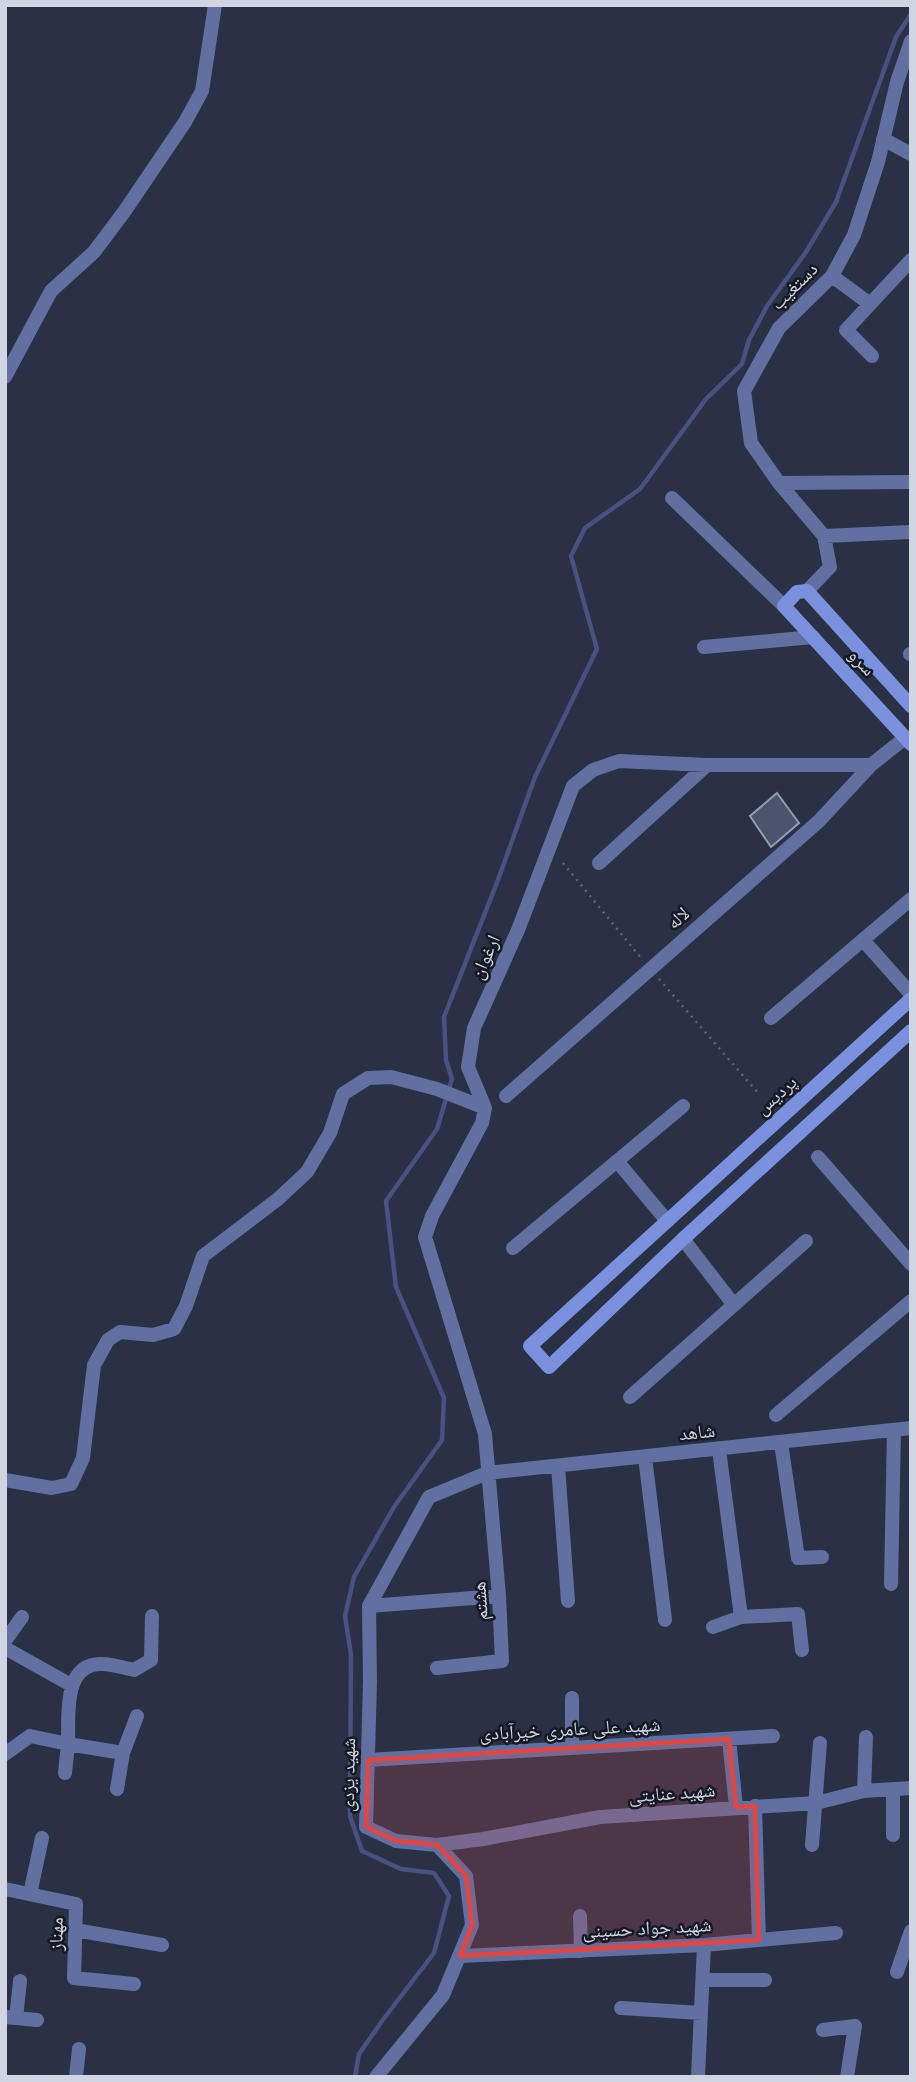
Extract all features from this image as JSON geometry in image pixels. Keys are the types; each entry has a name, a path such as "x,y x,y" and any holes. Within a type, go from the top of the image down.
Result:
{"street":[{"path":"5,377 51,291 94,252 185,122 202,91 215,5"},
{"name":"دستغیب","path":"824,536 779,483 751,443 744,391 779,328 832,276 854,235 911,41"},
{"path":"883,139 911,155"},
{"path":"872,356 846,330 911,260"},
{"path":"832,276 870,304"},
{"path":"779,483 911,482"},
{"path":"672,498 784,606 797,593 807,591 830,567 824,536 911,532"},
{"name":"سرو","path":"807,591 911,706"},
{"name":"سرو","path":"784,606 908,741"},
{"path":"704,647 813,637"},
{"path":"855,684 875,668"},
{"path":"872,765 908,741"},
{"name":"ارغوان","path":"485,1108 468,1067 474,1028 518,930 573,786 593,770 619,761 706,765 872,765"},
{"path":"599,863 706,765"},
{"name":"لاله","path":"506,1096 819,821 872,765"},
{"path":"771,1018 911,899"},
{"path":"863,940 911,996"},
{"name":"پردیس","path":"683,1239 549,1367 530,1346 911,996"},
{"path":"683,1239 911,1031"},
{"path":"5,1480 52,1488 71,1485 83,1458 94,1366 108,1340 120,1332 153,1335 174,1329 186,1306 203,1256 278,1199 307,1172 331,1133 343,1094 368,1078 391,1077 437,1089 485,1108 482,1124 432,1216 425,1237 485,1434 487,1473"},
{"path":"513,1248 683,1106"},
{"path":"818,1157 911,1264"},
{"path":"617,1161 734,1305"},
{"path":"630,1397 806,1241"},
{"path":"776,1415 911,1301"},
{"name":"شاهد","path":"487,1473 911,1428"},
{"path":"891,1584 894,1430"},
{"path":"781,1443 798,1558 822,1557"},
{"path":"719,1450 741,1616"},
{"path":"645,1457 665,1620"},
{"path":"558,1466 568,1601"},
{"name":"هشتم","path":"437,1668 502,1661 499,1596 487,1473"},
{"name":"شهید یزدی","path":"437,1845 396,1841 366,1827 369,1606 429,1497 487,1473"},
{"path":"369,1606 499,1596"},
{"path":"713,1627 741,1616 797,1614 802,1650"},
{"path":"65,1773 71,1685 82,1669 100,1663 134,1670 151,1660 152,1616"},
{"path":"5,1642 22,1617"},
{"path":"5,1648 71,1685"},
{"path":"572,1698 572,1748"},
{"path":"117,1789 123,1753 137,1716"},
{"path":"5,1754 30,1736 123,1753"},
{"name":"شهید علی عامری خیرآبادی","path":"368,1760 773,1736"},
{"path":"864,1791 866,1737"},
{"path":"729,1739 736,1807"},
{"path":"812,1844 820,1743"},
{"name":"شهید عنایتی","path":"437,1845 600,1817 816,1803 864,1791 911,1788"},
{"path":"892,1835 893,1790"},
{"path":"755,1806 760,1940"},
{"path":"30,1894 42,1838"},
{"path":"376,2077 443,1995 472,1925 466,1876 437,1845"},
{"name":"مهناز","path":"5,1889 76,1903 74,1978 134,1984"},
{"path":"580,1916 581,1951"},
{"path":"75,1930 162,1945"},
{"path":"897,1972 911,1931"},
{"name":"شهید جواد حسینی","path":"460,1956 705,1945 836,1933"},
{"path":"698,2077 705,1945"},
{"path":"703,1980 765,1980"},
{"path":"20,1981 11,2018 37,2020"},
{"path":"621,2008 701,2013"},
{"path":"823,2030 855,2026 847,2077"},
{"path":"76,2077 79,2049"}],"highlighted area":[{"path":"729,1739 736,1807 755,1806 759,1940 460,1956 472,1925 466,1876 437,1845 396,1841 366,1827 368,1760"}],"building":[{"path":"777,793 799,823 771,847 750,816"}],"waterway":[{"path":"355,2077 359,2054 434,1953 449,1896 434,1873 401,1869 362,1851 350,1816 351,1655 345,1616 354,1577 394,1507 442,1440 444,1398 396,1287 386,1201 437,1129 452,1079 446,1060 444,1017 535,777 597,649 571,556 585,528 640,489 706,399 742,364 749,340 767,306 806,252 836,202 896,37 911,14"}]}
